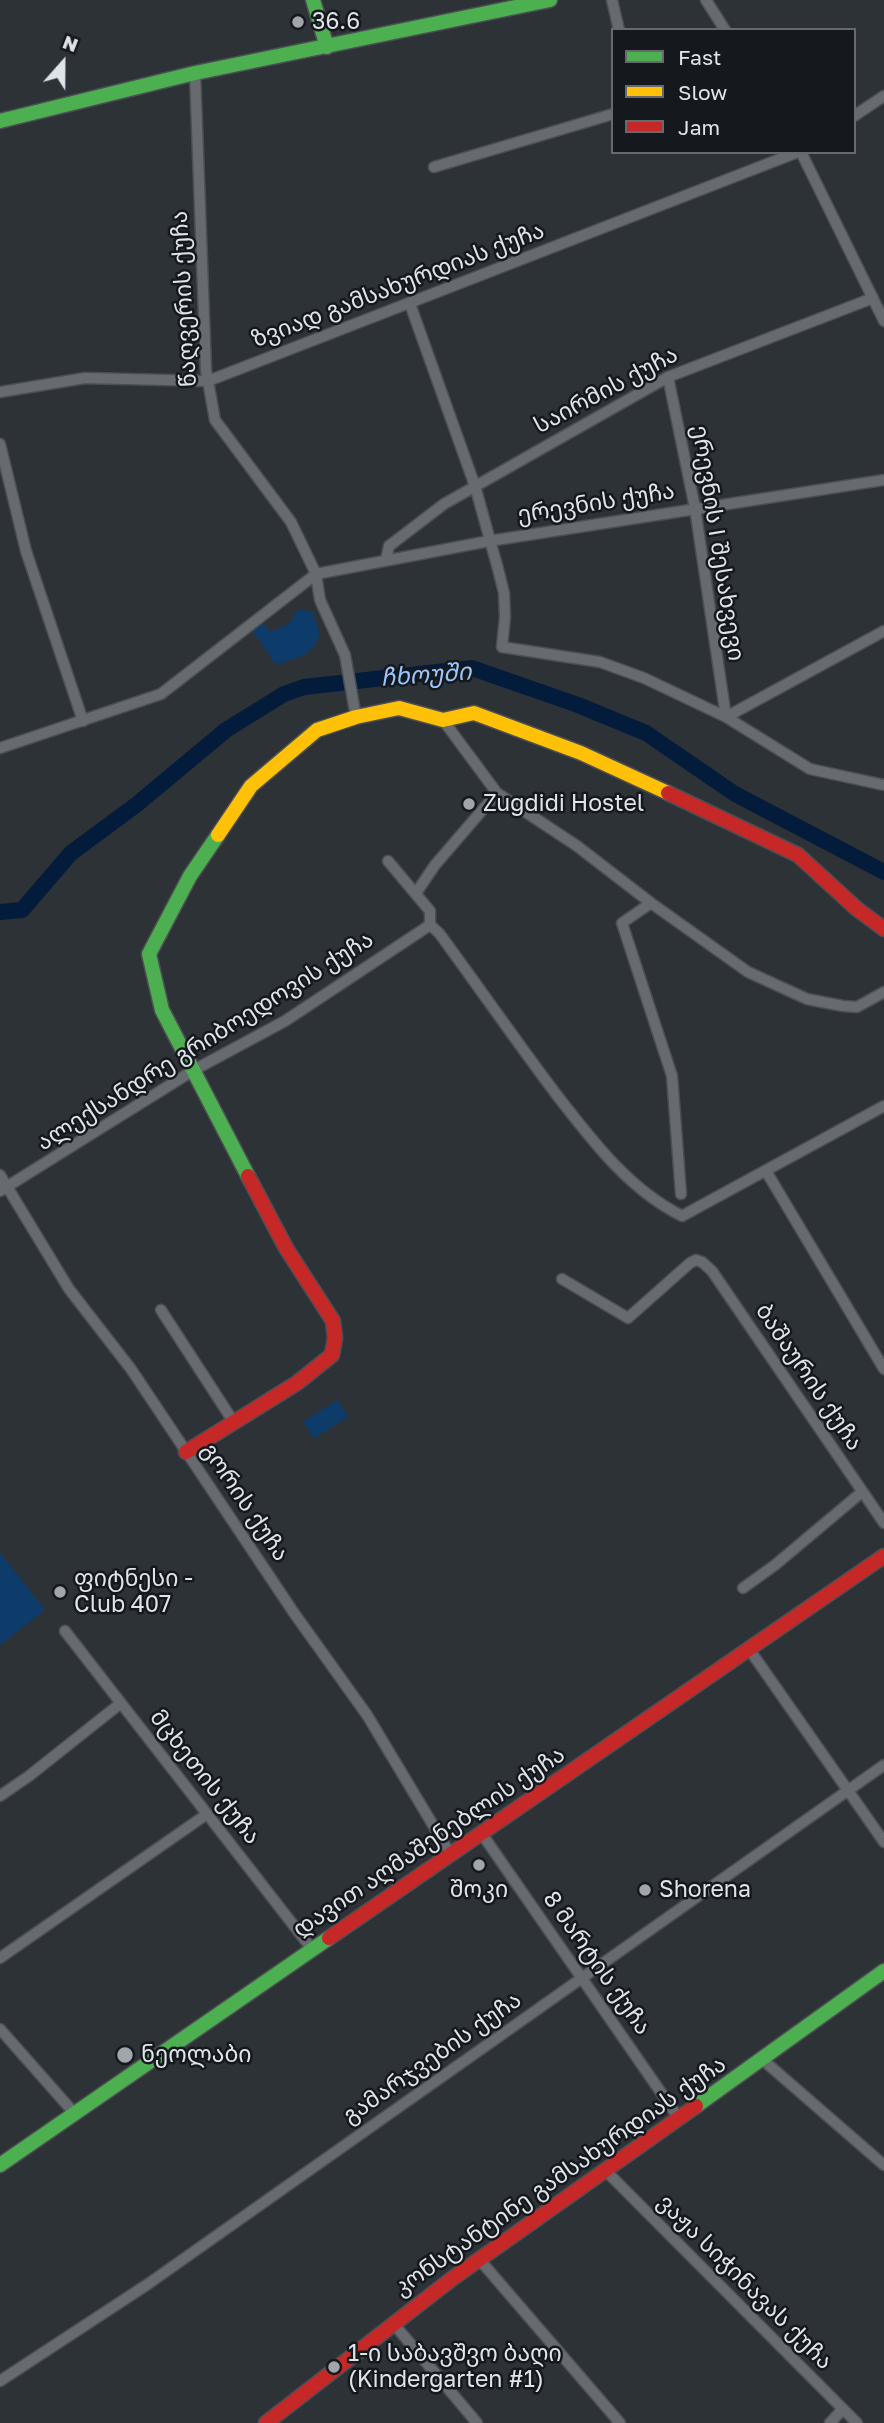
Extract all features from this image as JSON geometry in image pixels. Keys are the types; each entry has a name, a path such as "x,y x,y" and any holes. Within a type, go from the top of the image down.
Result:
{"main road":[{"path":"313,0 327,47"},
{"path":"0,121 195,73 550,0"},
{"path":"186,1452 297,1384 328,1360 334,1350 333,1321 286,1248 162,1010 149,954 190,876 251,786 317,730 356,717 399,708 443,720 474,713 581,753 798,855 857,909 884,929"},
{"name":"დავით აღმაშენებლის ქუჩა","path":"0,2165 884,1556"},
{"name":"კონსტანტინე გამსახურდიას ქუჩა","path":"266,2423 393,2323 480,2259 678,2117 763,2060 884,1971"}],"street":[{"path":"612,0 619,28"},
{"path":"706,0 724,28"},
{"name":"წაღვერის ქუჩა","path":"195,73 206,370 215,420 291,522 316,574 320,600 345,655 356,717"},
{"path":"856,115 884,96"},
{"path":"434,167 611,115"},
{"name":"ზვიად გამსახურდიას ქუჩა","path":"0,392 85,378 208,381 794,154"},
{"path":"800,154 884,321"},
{"name":"საირმის ქუჩა","path":"386,560 389,545 444,504 668,377 873,298"},
{"path":"410,304 475,486 504,593 502,647 600,662 644,678 726,717 810,769 884,785"},
{"name":"ერევნის I შესახვევი","path":"668,377 695,508 726,717"},
{"path":"0,444 26,551 83,721"},
{"name":"ერევნის ქუჩა","path":"316,574 489,541 884,480"},
{"path":"0,748 161,694 316,574"},
{"path":"726,717 884,631"},
{"path":"443,720 497,793 577,846 748,972 807,999 857,1007 884,992"},
{"path":"416,893 435,865 497,793"},
{"path":"388,861 430,911 430,925 439,933 585,1131 632,1182 661,1205 682,1216 884,1106"},
{"path":"651,903 622,923 671,1076 681,1194"},
{"name":"ალექსანდრე გრიბოედოვის ქუჩა","path":"4,1189 194,1070 285,1021 430,925"},
{"path":"766,1171 884,1369"},
{"name":"გორის ქუჩა","path":"0,1175 4,1189 69,1289 131,1369 367,1715 451,1855"},
{"name":"ბაშაურის ქუჩა","path":"562,1279 628,1318 696,1260 702,1262 712,1271 884,1523"},
{"path":"161,1310 233,1422"},
{"path":"743,1588 775,1565 862,1492"},
{"name":"მცხეთის ქუჩა","path":"65,1631 312,1949"},
{"path":"749,1649 884,1842"},
{"path":"0,1796 121,1703"},
{"name":"გამარჯვების ქუჩა","path":"0,2381 148,2284 884,1765"},
{"path":"0,1958 207,1814"},
{"name":"8 მარტის ქუჩა","path":"482,1834 678,2117"},
{"path":"0,2029 75,2114"},
{"path":"763,2060 884,2165"},
{"name":"ვაჟა სიჭინავას ქუჩა","path":"605,2170 857,2423"},
{"path":"480,2259 620,2423"},
{"path":"393,2323 477,2423"},
{"path":"830,2423 842,2410"}],"shaded area":[{"path":"298,609 313,612 320,635 312,649 303,656 276,665 253,631 263,623 270,632 290,623"},
{"path":"337,1400 348,1417 314,1438 303,1422"},
{"path":"0,1552 45,1610 0,1645"}],"waterway":[{"name":"ჩხოუში","path":"0,912 22,910 71,853 136,805 226,730 284,694 304,687 472,668 578,705 646,733 735,794 884,872"}],"traffic: fast":[{"path":"313,0 327,47"},
{"path":"0,121 195,73 550,0"},
{"path":"218,835 190,876 149,954 162,1010 248,1176"},
{"path":"0,2165 329,1938"},
{"path":"696,2106 884,1971"}],"traffic: slow":[{"path":"218,835 251,786 317,730 356,717 399,708 443,720 474,713 581,753 668,793"}],"traffic: jam":[{"path":"668,793 798,855 857,909 884,929"},
{"path":"186,1452 297,1383 332,1355 335,1338 333,1321 286,1248 248,1176"},
{"path":"329,1938 884,1556"},
{"path":"266,2423 453,2278 696,2106"}],"place":[{"name":"36.6","path":"298,22"},
{"name":"Zugdidi Hostel","path":"469,804"},
{"name":"ფიტნესი - Club 407","path":"60,1592"},
{"name":"შოკი","path":"479,1865"},
{"name":"Shorena","path":"645,1890"},
{"name":"ნეოლაბი","path":"125,2055"},
{"name":"1-ი საბავშვო ბაღი (Kindergarten #1)","path":"334,2367"}]}
